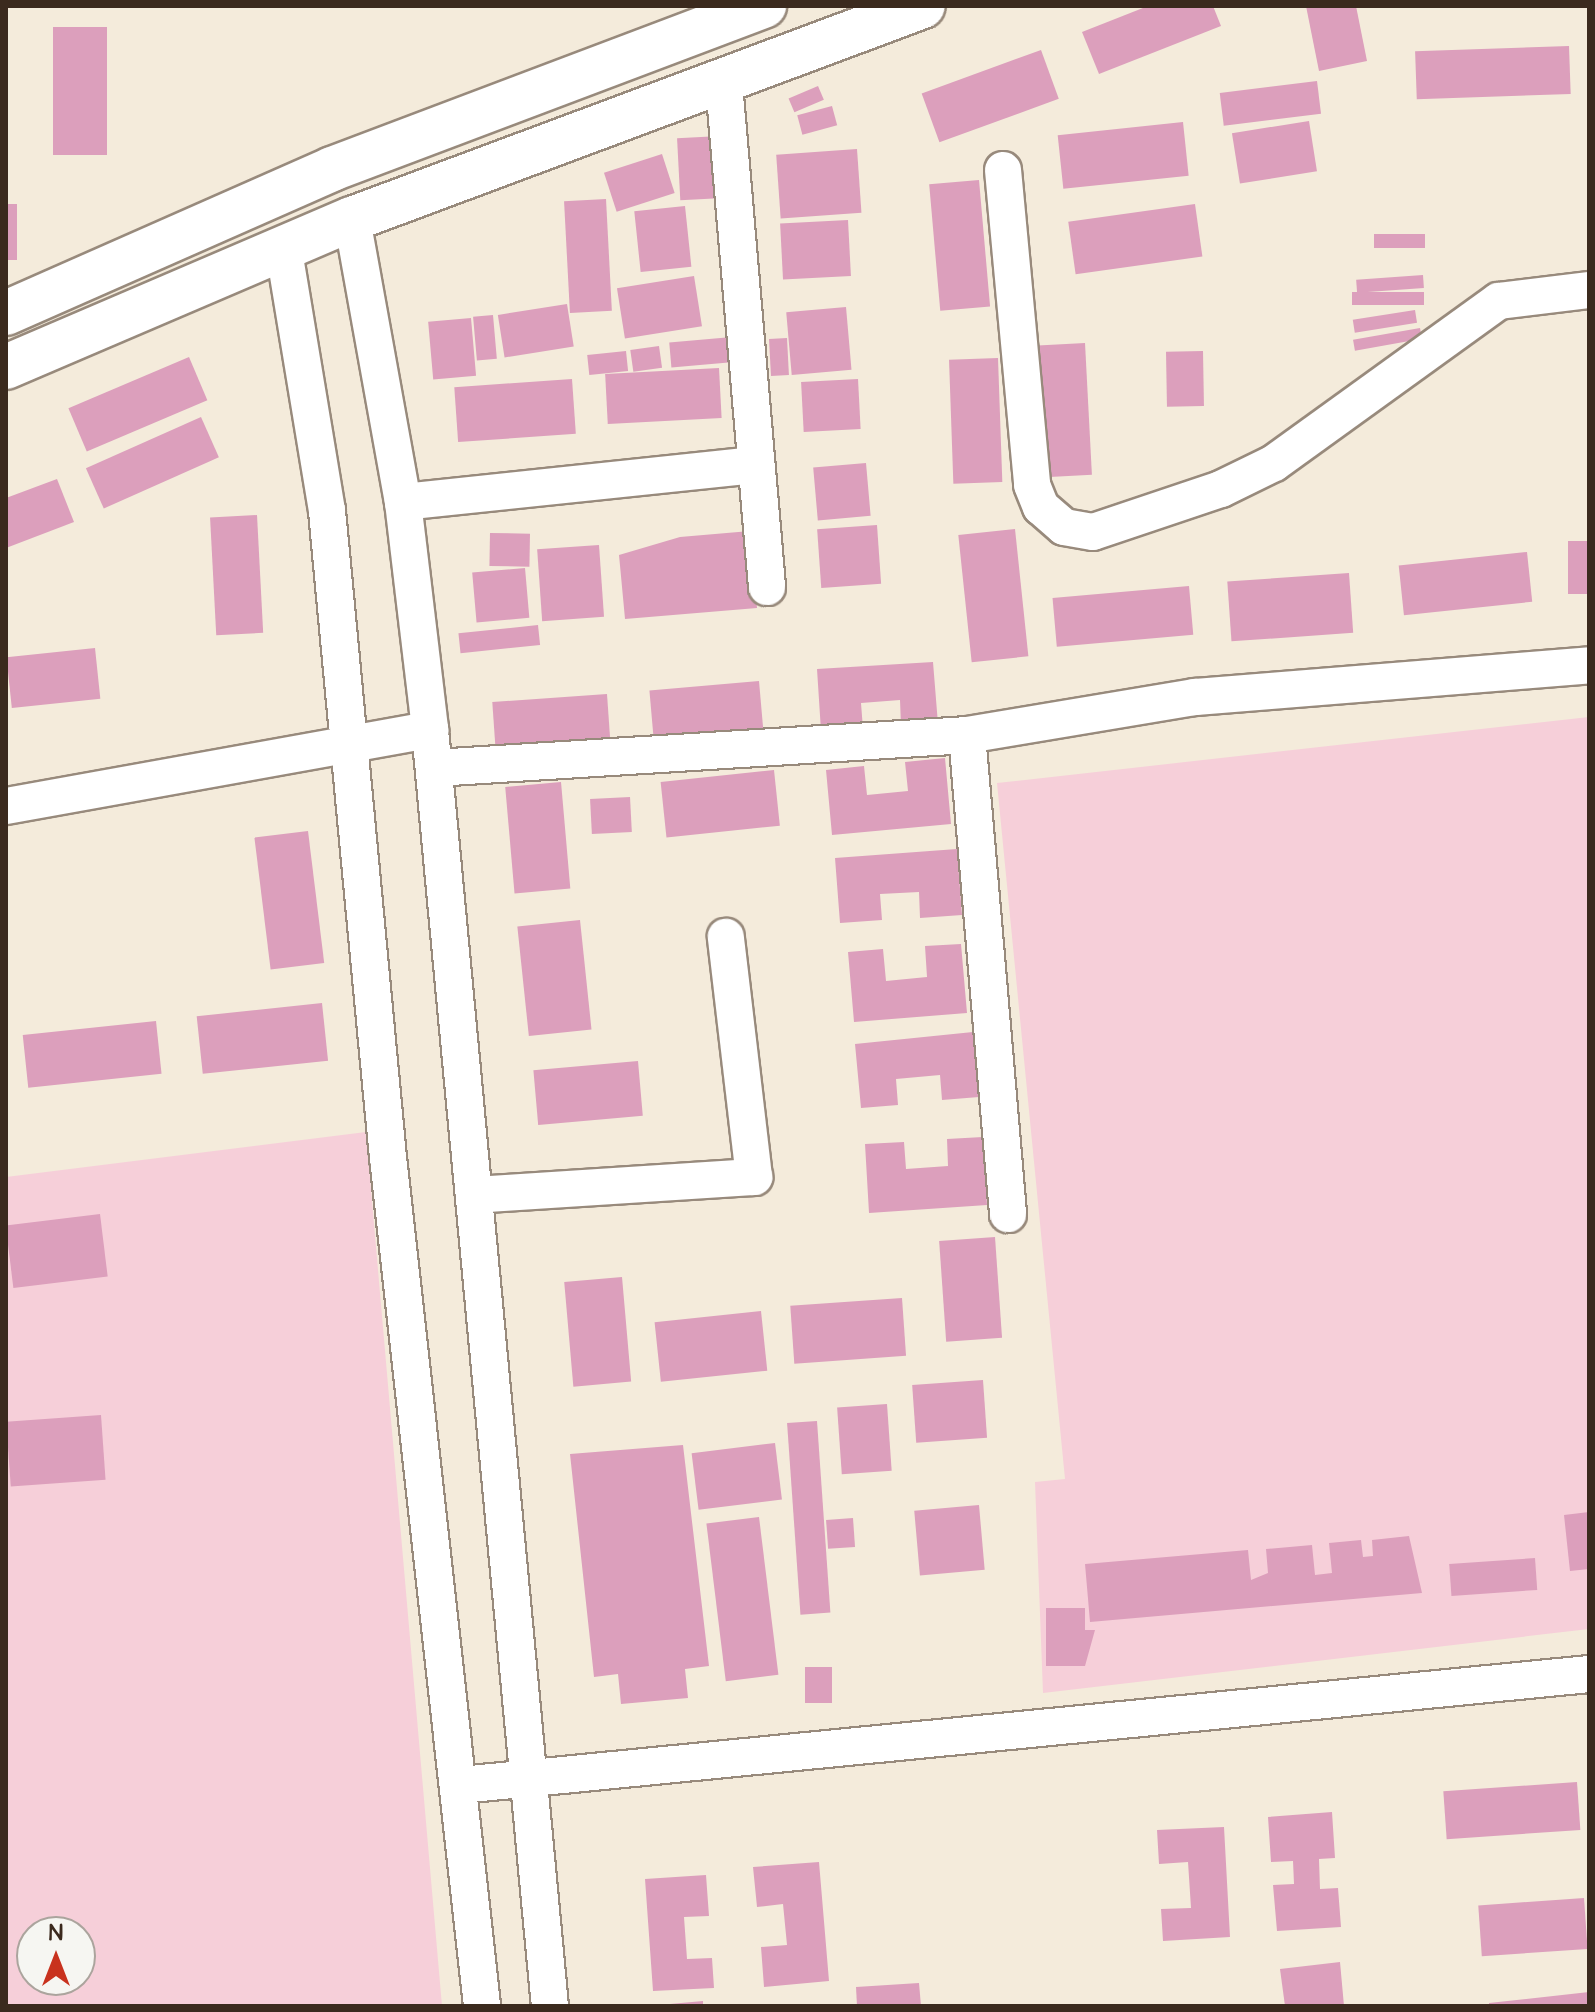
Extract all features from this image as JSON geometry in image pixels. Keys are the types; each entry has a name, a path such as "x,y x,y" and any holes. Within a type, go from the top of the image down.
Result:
{"main road":[{"path":"6,313 332,169 764,6"},
{"path":"6,367 284,251 352,219 724,84 923,6"}],"street":[{"path":"724,84 767,587"},
{"path":"1003,170 1032,485 1041,507 1064,527 1093,532 1221,489 1274,463 1499,301 1589,290"},
{"path":"352,219 403,502 430,730 550,2006"},
{"path":"284,251 316,415 351,743 388,1157 461,1785 482,2006"},
{"path":"403,502 756,465"},
{"path":"434,768 967,735 1195,697 1589,665"},
{"path":"6,806 430,730"},
{"path":"967,735 1008,1214"},
{"path":"474,1195 754,1177 726,937"},
{"path":"461,1785 528,1782 1589,1674"}],"shaded area":[{"path":"1589,717 1589,1629 1043,1693 1035,1482 1065,1479 997,783"},
{"path":"366,1132 442,2006 6,2006 6,1177"}],"building":[{"path":"1148,6 1213,6 1221,26 1099,74 1082,32"},
{"path":"1306,6 1356,6 1367,61 1319,71"},
{"path":"53,27 107,27 107,155 53,155"},
{"path":"1569,46 1571,94 1417,99 1415,51"},
{"path":"1041,50 1059,99 939,142 922,93"},
{"path":"1317,81 1321,114 1224,126 1220,93"},
{"path":"818,86 824,100 794,112 789,99"},
{"path":"832,106 837,125 802,135 797,115"},
{"path":"1309,121 1317,171 1240,184 1232,133"},
{"path":"1183,122 1189,176 1063,189 1058,135"},
{"path":"720,136 723,198 680,200 677,138"},
{"path":"857,149 861,213 781,218 776,155"},
{"path":"662,154 675,193 617,212 604,173"},
{"path":"979,180 990,307 940,311 929,184"},
{"path":"606,199 612,311 570,313 564,201"},
{"path":"6,204 17,204 17,260 6,260"},
{"path":"1195,204 1202,256 1076,274 1068,222"},
{"path":"685,206 691,267 641,272 634,211"},
{"path":"848,220 851,276 783,279 780,224"},
{"path":"1374,234 1425,234 1425,248 1374,248"},
{"path":"1423,275 1424,288 1357,293 1356,280"},
{"path":"694,276 702,326 625,339 617,288"},
{"path":"1352,292 1424,292 1424,305 1352,305"},
{"path":"567,304 574,346 505,357 498,315"},
{"path":"846,307 851,370 792,375 786,312"},
{"path":"1415,310 1417,323 1355,333 1353,320"},
{"path":"493,315 497,359 477,361 473,317"},
{"path":"471,318 476,376 433,380 428,322"},
{"path":"1420,328 1422,339 1355,351 1353,340"},
{"path":"732,337 734,362 671,367 669,342"},
{"path":"787,338 789,375 771,376 769,339"},
{"path":"1085,343 1092,475 1040,478 1033,346"},
{"path":"659,346 662,368 633,372 630,350"},
{"path":"626,351 628,371 589,375 587,355"},
{"path":"1203,351 1204,406 1167,407 1166,352"},
{"path":"189,357 207,400 87,451 68,408"},
{"path":"998,358 1002,482 953,484 949,360"},
{"path":"719,368 722,418 608,424 605,374"},
{"path":"572,379 576,434 458,442 454,387"},
{"path":"858,379 861,429 804,432 801,382"},
{"path":"201,417 219,457 104,508 86,468"},
{"path":"866,463 871,516 818,520 813,468"},
{"path":"57,479 74,522 6,548 6,498"},
{"path":"257,515 263,633 216,635 210,517"},
{"path":"877,525 881,584 821,588 817,529"},
{"path":"1015,529 1028,656 972,662 958,535"},
{"path":"750,531 757,608 625,619 619,555 680,537"},
{"path":"490,533 530,534 529,567 489,566"},
{"path":"1568,541 1589,541 1589,594 1568,594"},
{"path":"599,545 604,617 542,621 537,549"},
{"path":"1527,552 1532,602 1404,615 1399,565"},
{"path":"525,568 529,618 477,622 472,573"},
{"path":"1349,573 1353,633 1231,641 1227,582"},
{"path":"1189,586 1193,635 1057,647 1053,598"},
{"path":"538,625 540,645 461,653 458,633"},
{"path":"95,648 100,699 12,708 6,657"},
{"path":"933,662 938,724 901,726 900,700 861,703 863,729 821,731 817,669"},
{"path":"759,681 764,737 654,746 649,691"},
{"path":"607,694 611,748 496,756 492,702"},
{"path":"945,758 951,824 832,835 826,770 864,766 867,795 908,791 905,762"},
{"path":"774,770 780,826 666,838 661,782"},
{"path":"561,782 570,889 515,893 505,787"},
{"path":"630,797 632,832 592,834 590,799"},
{"path":"308,831 324,963 271,970 254,838"},
{"path":"957,849 962,915 920,918 919,892 880,894 882,920 840,923 835,858"},
{"path":"580,920 591,1029 529,1036 517,927"},
{"path":"961,944 967,1013 854,1022 848,952 883,949 886,981 927,977 925,946"},
{"path":"322,1003 328,1061 203,1074 197,1016"},
{"path":"156,1021 162,1074 28,1088 23,1035"},
{"path":"973,1032 979,1097 942,1100 940,1075 896,1079 898,1105 861,1108 855,1044"},
{"path":"638,1061 643,1116 538,1125 533,1070"},
{"path":"983,1137 987,1205 869,1213 865,1144 904,1142 906,1169 948,1166 947,1139"},
{"path":"100,1214 108,1277 13,1288 6,1226"},
{"path":"995,1237 1002,1338 946,1342 939,1241"},
{"path":"622,1277 631,1382 573,1387 564,1282"},
{"path":"902,1298 906,1356 794,1364 790,1306"},
{"path":"761,1311 767,1371 661,1382 655,1322"},
{"path":"983,1380 987,1438 916,1443 912,1385"},
{"path":"887,1404 892,1471 842,1474 837,1407"},
{"path":"101,1415 106,1480 11,1486 6,1422"},
{"path":"817,1421 830,1613 800,1615 787,1423"},
{"path":"775,1443 782,1500 699,1510 692,1453"},
{"path":"683,1445 709,1666 685,1669 688,1698 621,1704 618,1674 594,1677 570,1454"},
{"path":"979,1505 985,1570 920,1575 914,1511"},
{"path":"1589,1512 1589,1569 1570,1571 1564,1515"},
{"path":"759,1517 778,1675 726,1681 706,1523"},
{"path":"853,1518 855,1547 828,1549 826,1520"},
{"path":"1409,1536 1422,1593 1090,1622 1085,1564 1248,1550 1251,1580 1268,1573 1266,1549 1312,1545 1315,1575 1332,1573 1329,1543 1361,1540 1363,1557 1373,1556 1372,1540"},
{"path":"1535,1558 1537,1590 1451,1596 1449,1564"},
{"path":"1046,1608 1085,1608 1085,1630 1095,1630 1085,1666 1046,1666"},
{"path":"805,1667 832,1667 832,1703 805,1703"},
{"path":"1577,1782 1580,1830 1447,1839 1443,1791"},
{"path":"1332,1812 1335,1858 1319,1859 1320,1889 1338,1888 1341,1927 1277,1931 1273,1885 1294,1884 1293,1861 1271,1862 1268,1817"},
{"path":"1224,1827 1230,1937 1163,1941 1161,1909 1191,1908 1188,1862 1159,1864 1157,1830"},
{"path":"819,1862 829,1981 764,1987 761,1947 787,1945 783,1904 757,1907 753,1867"},
{"path":"706,1875 709,1916 684,1917 687,1959 712,1958 714,1988 653,1991 645,1879"},
{"path":"1584,1898 1588,1949 1482,1956 1478,1905"},
{"path":"1340,1962 1344,2006 1285,2006 1280,1969"},
{"path":"919,1983 921,2006 857,2006 856,1987"},
{"path":"1589,1992 1589,2006 1489,2006 1489,2003"},
{"path":"703,2001 703,2006 670,2006 670,2004"}]}
